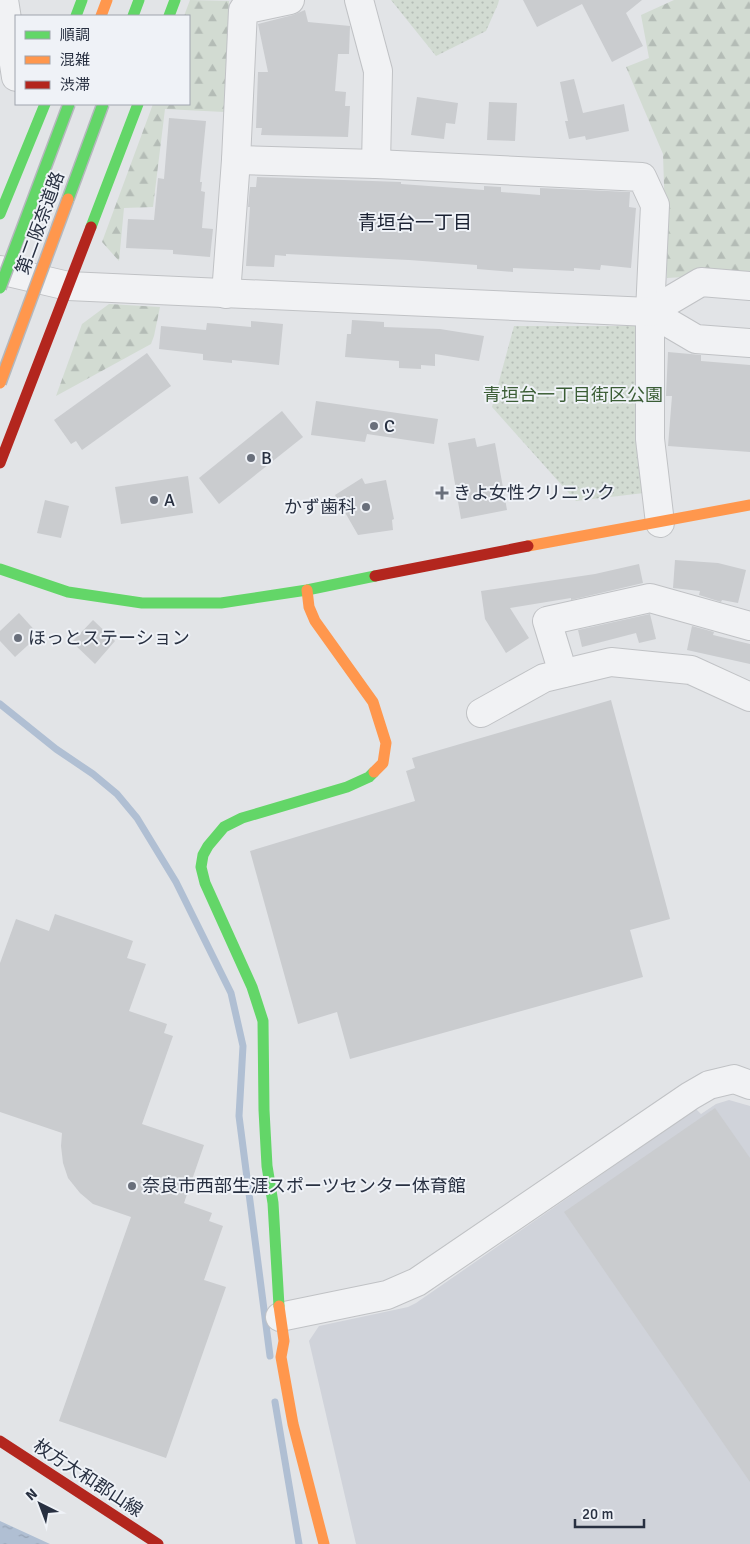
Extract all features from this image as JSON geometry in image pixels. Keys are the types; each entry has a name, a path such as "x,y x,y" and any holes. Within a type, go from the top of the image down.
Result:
{"main road":[{"path":"76,15 82,0"},
{"path":"101,15 106,0"},
{"path":"134,15 139,0"},
{"path":"169,15 174,0"},
{"path":"0,214 45,105"},
{"name":"第二阪奈道路","path":"0,288 69,105"},
{"name":"第二阪奈道路","path":"0,382 103,105"},
{"path":"0,463 138,105"},
{"path":"0,569 68,592 142,603 222,603 308,590 502,551 750,505"},
{"path":"308,590 309,607 315,622 372,702 386,743 383,762 369,777 347,787 242,818 224,827 208,846 203,855 201,868 205,884 252,987 262,1021 264,1110 282,1329 281,1356 293,1424 324,1544"},
{"path":"282,1329 293,1353"},
{"name":"枚方大和郡山線","path":"0,1441 158,1544"}],"street":[{"path":"4,0 15,71"},
{"path":"226,294 236,160 243,10 290,0"},
{"path":"359,0 378,71 376,164"},
{"path":"236,160 376,164 642,177 655,205 650,312 650,440 660,523"},
{"path":"0,270 68,286 650,312 696,340 750,343"},
{"path":"650,312 701,282 750,286"},
{"path":"563,673 547,621 650,598 750,626"},
{"path":"481,713 544,678 611,662 691,670 750,697"},
{"path":"282,1329 387,1296 417,1282 690,1096 709,1086 734,1080 750,1085"}],"shaded area":[{"path":"729,1100 750,1106 750,1544 356,1544 309,1341 319,1326 408,1307 416,1303 696,1109 701,1114 716,1104"}],"green space":[{"path":"190,0 229,1 224,112 165,109 153,207 124,208 119,261 102,242 153,105 190,105 190,15 184,15"},
{"path":"391,0 499,0 486,31 436,56"},
{"path":"674,0 750,0 750,273 667,278 663,154 626,67 649,58 641,15"},
{"path":"109,304 160,307 151,344 56,396 82,324"},
{"name":"青垣台一丁目街区公園","path":"514,326 641,326 644,493 576,501 492,407"}],"water":[{"path":"0,1521 50,1544 0,1544"}],"building":[{"path":"523,0 642,0 626,13 643,46 612,62 582,4 537,27"},
{"path":"305,10 308,22 350,26 349,54 338,54 335,91 346,92 345,106 350,106 348,137 261,135 262,128 256,128 258,72 268,72 258,24"},
{"path":"574,79 583,113 624,104 629,131 586,140 585,136 569,139 565,121 568,121 560,82"},
{"path":"417,97 458,103 455,124 446,123 444,139 411,135"},
{"path":"489,102 517,103 515,141 487,140"},
{"path":"169,118 206,121 200,182 202,182 201,191 205,192 202,228 213,229 210,257 173,254 173,250 126,248 128,219 154,220 158,178 164,179"},
{"path":"257,177 401,182 401,184 484,190 484,186 501,187 501,192 540,195 540,188 630,192 629,207 636,208 631,268 601,265 600,270 574,268 574,271 513,268 513,272 477,269 477,265 286,254 286,256 275,255 274,267 246,266 250,187 256,187"},
{"path":"352,320 384,322 384,327 440,329 484,336 479,361 435,354 435,366 421,365 421,369 399,368 399,361 345,357 347,334 351,334"},
{"path":"251,321 283,324 279,365 232,360 232,363 203,360 203,354 159,349 161,326 206,330 207,323 251,327"},
{"path":"668,352 701,355 701,361 750,365 750,452 668,446 672,396 666,396"},
{"path":"147,353 171,386 82,450 76,441 71,444 54,420"},
{"name":"C","path":"316,401 438,419 434,444 367,434 365,442 311,435"},
{"name":"B","path":"282,411 303,437 219,504 199,478"},
{"path":"475,438 477,447 495,443 507,510 461,519 448,443"},
{"name":"A","path":"188,476 193,513 121,524 115,487"},
{"name":"かず歯科","path":"362,478 365,484 386,480 394,519 392,520 393,530 358,535 335,495"},
{"path":"45,500 69,506 61,538 37,533"},
{"path":"675,560 718,563 746,570 738,603 722,600 721,602 699,595 700,591 673,588"},
{"path":"639,564 643,583 571,600 571,598 510,608 529,638 506,653 485,619 481,591 595,574"},
{"name":"ほっとステーション","path":"19,613 39,635 15,657 0,641 0,631"},
{"path":"650,614 656,639 639,643 636,633 582,647 578,630"},
{"path":"93,620 115,641 95,664 72,642"},
{"path":"692,626 714,632 713,635 750,644 750,664 687,650"},
{"path":"611,700 670,919 630,930 643,977 350,1059 337,1012 298,1024 250,851 415,801 406,771 415,768 412,758"},
{"name":"奈良市西部生涯スポーツセンター体育館","path":"55,914 133,941 127,958 146,964 129,1011 167,1024 164,1033 173,1036 142,1124 204,1145 184,1203 212,1213 209,1221 223,1226 204,1280 226,1287 166,1458 59,1421 131,1217 93,1204 80,1193 68,1178 63,1163 62,1133 0,1112 0,963 16,919 49,931"},
{"path":"715,1108 750,1158 750,1482 564,1212"}],"waterway":[{"path":"0,704 56,749 93,774 117,794 137,818 176,882 231,993 243,1046 239,1116 270,1356"},
{"path":"275,1402 299,1544"}],"traffic: fast":[{"path":"76,15 82,0"},
{"path":"133,15 139,0"},
{"path":"169,15 175,0"},
{"path":"0,214 45,105"},
{"path":"0,288 69,105"},
{"path":"68,199 103,105"},
{"path":"91,227 138,105"},
{"path":"0,569 68,592 142,603 221,603 307,590 375,576"},
{"path":"279,1306 273,1203 267,1166 263,1021 252,987 205,883 201,867 203,855 224,827 242,818 347,787 369,777 374,772"}],"traffic: slow":[{"path":"101,15 107,0"},
{"path":"0,383 68,199"},
{"path":"528,546 750,505"},
{"path":"307,590 309,607 315,621 373,702 386,743 383,763 374,772"},
{"path":"279,1306 284,1341 281,1357 293,1424 324,1544"}],"traffic: jam":[{"path":"0,463 91,227"},
{"path":"375,576 528,546"},
{"path":"0,1441 158,1544"}],"place":[{"name":"C","path":"374,426"},
{"name":"B","path":"251,458"},
{"name":"きよ女性クリニック","path":"442,493"},
{"name":"A","path":"154,500"},
{"name":"かず歯科","path":"366,507"},
{"name":"ほっとステーション","path":"18,638"},
{"name":"奈良市西部生涯スポーツセンター体育館","path":"132,1186"}],"district":[{"name":"青垣台一丁目","path":"415,223"}]}
